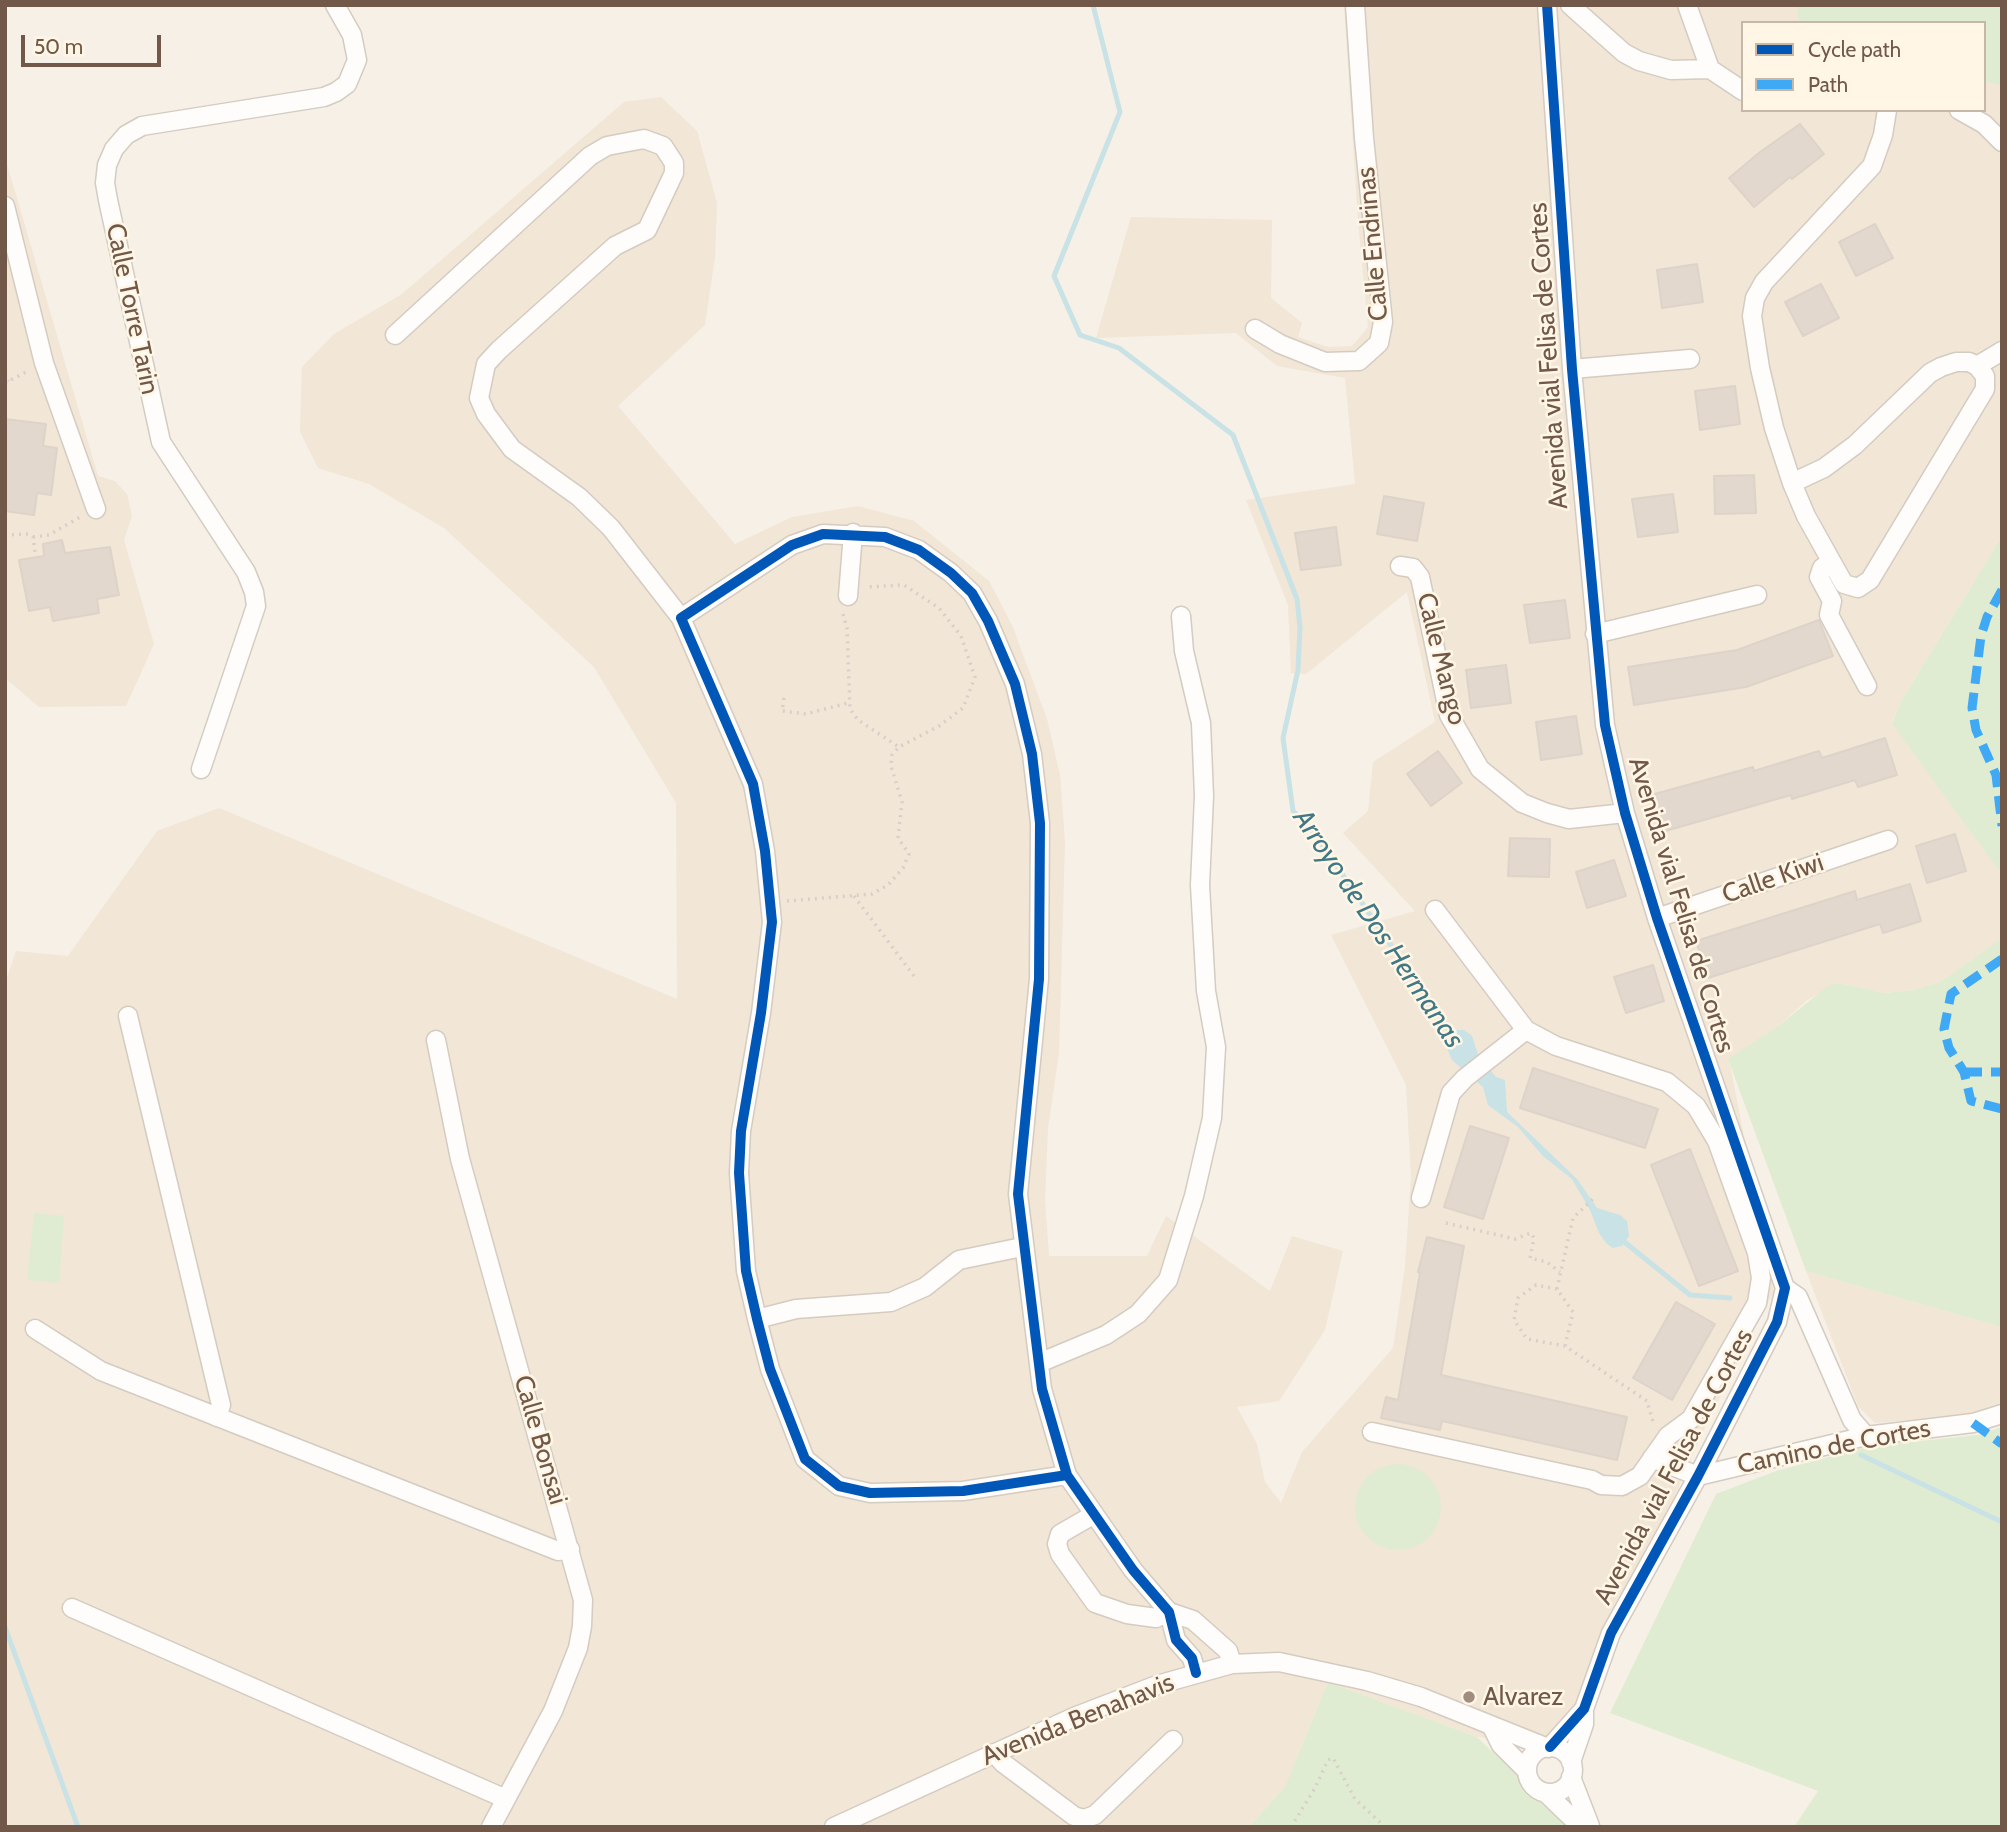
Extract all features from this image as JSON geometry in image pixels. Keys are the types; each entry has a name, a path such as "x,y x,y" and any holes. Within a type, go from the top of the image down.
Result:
{"street":[{"name":"Calle Torre Tarin","path":"201,769 256,606 254,592 246,572 161,442 104,183 107,165 114,149 126,135 142,126 324,97 336,92 346,84 357,60 352,35 335,5"},
{"name":"Calle Endrinas","path":"1255,329 1307,357 1343,364 1368,356 1381,333 1355,5"},
{"name":"Avenida vial Felisa de Cortes","path":"1547,5 1572,369 1605,725 1625,813 1657,918 1785,1288 1777,1322 1698,1476 1611,1633 1584,1709 1584,1724 1571,1770"},
{"path":"1570,5 1624,53 1639,61 1671,70 1710,69 1741,90"},
{"path":"1687,5 1710,69"},
{"path":"1887,112 1879,149 1864,177 1776,268 1755,298 1754,334 1774,428 1792,483 1830,563 1848,587 1858,589 1867,584 1983,394 1986,383 1977,366"},
{"path":"1963,112 1984,124 2002,142"},
{"path":"395,335 590,156 607,146 626,141 644,139 663,146 674,163 672,183 647,230 615,246 486,364 479,398 486,414 512,449 579,497 611,528 681,618 753,784 762,821 772,922 767,974 741,1131 739,1173 745,1259 770,1369 804,1459 839,1486 870,1493 963,1491 1022,1485 1067,1475"},
{"path":"5,206 44,363 96,509"},
{"path":"1792,483 1824,468 1855,445 1930,373 1956,362 1977,366 2002,351"},
{"path":"1572,369 1690,359"},
{"path":"681,618 792,545 823,534 853,533 885,537 919,550 972,593 1003,655 1024,716 1034,768 1040,822 1039,979 1018,1184 1022,1247 1048,1417 1067,1475 1133,1570 1169,1612 1176,1640 1192,1658 1196,1674"},
{"path":"843,600 853,533"},
{"path":"1830,563 1822,568 1819,577 1832,601 1829,615 1867,686"},
{"name":"Calle Mango","path":"1400,566 1413,568 1420,577 1449,715 1480,769 1522,803 1547,813 1569,819 1625,813"},
{"path":"1595,634 1757,595"},
{"path":"1039,1363 1074,1351 1138,1314 1168,1280 1194,1196 1212,1118 1216,1047 1206,991 1200,885 1204,796 1201,723 1184,651 1181,616"},
{"name":"Calle Kiwi","path":"1657,918 1888,839"},
{"path":"1372,1432 1591,1480 1612,1487 1632,1482 1660,1456 1668,1436 1691,1419 1757,1303 1760,1278 1757,1253 1717,1141 1696,1106 1667,1082 1556,1046 1526,1030 1435,910"},
{"path":"128,1016 221,1405 217,1418"},
{"path":"1421,1198 1451,1093 1486,1060 1526,1030"},
{"name":"Calle Bonsai","path":"436,1040 460,1159 583,1600 583,1626 578,1648 553,1711 491,1827"},
{"path":"757,1319 796,1309 891,1302 925,1287 959,1260 1022,1247"},
{"path":"1785,1288 1798,1297 1852,1420 1866,1436"},
{"path":"35,1329 101,1371 558,1551 570,1549"},
{"name":"Camino de Cortes","path":"1698,1476 1866,1436 1973,1423 2002,1413"},
{"path":"1660,1456 1698,1476"},
{"path":"1093,1515 1060,1534 1057,1544 1060,1554 1095,1603 1127,1614 1156,1618 1169,1612 1193,1620 1228,1651 1232,1664"},
{"path":"72,1608 506,1799"},
{"name":"Avenida Benahavis","path":"834,1827 994,1753 1157,1685 1232,1664 1279,1662 1329,1672 1421,1697 1549,1748"},
{"name":"Avenida vial Felisa de Cortes","path":"1549,1748 1584,1709"},
{"path":"1492,1727 1501,1745 1527,1771 1532,1786 1546,1793 1574,1820 1590,1827"},
{"path":"994,1753 1003,1763 1074,1816 1084,1819 1096,1815 1173,1740"},
{"path":"1527,1771 1532,1756 1549,1748 1560,1750 1571,1770 1590,1827"},
{"path":"1546,1793 1562,1789 1571,1770"}],"path":[{"path":"5,374 7,382 44,363"},
{"path":"5,535 49,535 96,509"},
{"path":"33,537 35,552"},
{"path":"771,902 872,894 888,885 903,868 909,854 898,838 902,802 891,766 892,755 899,747 939,726 963,708 975,677 961,635 939,608 904,585 877,584 843,600 847,628 848,703 858,720 899,747"},
{"path":"783,698 782,711 806,714 848,703"},
{"path":"854,896 917,980"},
{"path":"1557,1289 1573,1218 1594,1198"},
{"path":"1446,1223 1516,1239 1531,1233 1534,1238 1531,1258 1547,1262 1560,1272"},
{"path":"1565,1346 1573,1312 1557,1289 1536,1285 1518,1298 1514,1320 1527,1339 1565,1346 1647,1401 1660,1456"},
{"path":"1291,1827 1315,1788 1328,1760 1334,1758 1355,1800 1385,1827"}],"shaded area":[{"path":"1344,5 1796,5 1799,21 1741,21 1741,112 1986,112 1986,82 2002,86 2002,536 1900,703 1892,723 2002,875 2002,938 1940,982 1913,990 1886,993 1838,983 1807,1000 1778,1026 1729,1059 1774,1291 1706,1425 1567,1741 1477,1737 1328,1682 1285,1786 1249,1827 5,1827 5,984 16,951 68,956 157,831 219,808 677,999 676,803 594,667 444,528 369,484 318,468 300,432 302,367 334,334 402,294 624,102 661,97 697,131 717,203 715,257 705,325 618,406 735,544 792,517 858,506 914,521 989,581 1012,625 1047,719 1060,775 1065,842 1059,1053 1048,1128 1045,1201 1049,1256 1147,1256 1166,1216 1270,1291 1292,1236 1343,1251 1325,1330 1279,1401 1237,1407 1257,1444 1265,1482 1281,1503 1302,1452 1393,1348 1405,1266 1411,1177 1406,1085 1331,935 1415,911 1343,833 1368,811 1373,762 1435,722 1407,592 1306,674 1291,673 1288,605 1246,500 1355,484 1345,378 1277,366 1236,333 1096,338 1131,217 1272,220 1271,298 1302,323 1298,337 1328,347 1352,346 1368,327"},
{"path":"5,157 98,476 115,481 127,494 132,516 124,540 154,644 126,706 39,707 5,678"},
{"path":"1806,1271 2002,1327 2002,1404 1961,1416 1875,1423 1858,1406"}],"green space":[{"path":"1796,5 2002,5 2002,86 1986,82 1986,21 1799,21"},
{"path":"2002,536 2002,875 1892,724 1900,703"},
{"path":"2002,938 2002,1327 1806,1271 1728,1059 1778,1026 1829,985 1838,983 1886,993 1913,990 1940,982"},
{"path":"34,1213 64,1216 59,1283 27,1280"},
{"path":"2002,1427 2002,1827 1794,1827 1818,1791 1610,1713 1716,1494 1776,1471 1871,1446 1978,1435"},
{"path":"1398,1464 1422,1471 1434,1483 1441,1507 1434,1531 1422,1543 1398,1550 1374,1543 1362,1531 1355,1507 1362,1483 1374,1471"},
{"path":"1328,1682 1477,1737 1571,1827 1249,1827 1285,1786"}],"water":[{"path":"1455,1030 1464,1030 1472,1036 1478,1055 1496,1077 1505,1080 1507,1112 1577,1179 1597,1208 1620,1215 1627,1221 1629,1236 1622,1246 1613,1248 1607,1244 1572,1179 1543,1156 1518,1127 1488,1105 1483,1087 1452,1060 1445,1044 1448,1036"}],"building":[{"path":"1800,124 1824,154 1792,179 1790,177 1754,207 1729,178"},
{"path":"1875,224 1893,258 1856,276 1839,242"},
{"path":"1697,264 1703,302 1662,308 1657,270"},
{"path":"1821,284 1839,318 1803,336 1785,302"},
{"path":"1735,386 1740,424 1700,430 1695,391"},
{"path":"5,419 46,424 43,446 57,448 51,495 37,493 34,515 5,511"},
{"path":"1754,475 1756,513 1715,514 1714,476"},
{"path":"1673,494 1678,532 1638,537 1632,499"},
{"path":"1384,496 1424,503 1417,541 1377,534"},
{"path":"1336,527 1341,565 1301,570 1295,533"},
{"path":"62,540 65,553 110,547 119,595 97,599 99,613 53,621 50,607 29,611 19,560 44,556 43,544"},
{"path":"1565,600 1570,638 1530,643 1524,605"},
{"path":"1819,620 1833,656 1746,687 1634,705 1628,667 1737,650"},
{"path":"1506,665 1511,703 1471,708 1466,670"},
{"path":"1576,716 1582,754 1541,760 1536,722"},
{"path":"1885,738 1897,775 1858,787 1855,780 1792,799 1791,795 1662,832 1651,795 1753,767 1754,771 1819,751 1822,758"},
{"path":"1438,751 1462,783 1431,806 1407,774"},
{"path":"1955,834 1966,871 1927,883 1916,846"},
{"path":"1510,838 1550,839 1549,877 1508,876"},
{"path":"1614,860 1626,896 1587,908 1576,872"},
{"path":"1910,884 1921,921 1883,933 1880,924 1708,978 1696,941 1855,891 1857,900"},
{"path":"1653,965 1664,1001 1626,1013 1614,977"},
{"path":"1533,1068 1658,1109 1645,1148 1520,1108"},
{"path":"1470,1126 1509,1138 1483,1219 1444,1207"},
{"path":"1690,1149 1738,1271 1699,1286 1651,1165"},
{"path":"1427,1237 1464,1246 1441,1375 1627,1417 1617,1460 1442,1421 1440,1430 1381,1418 1386,1397 1398,1400 1420,1273 1418,1272"},
{"path":"1676,1302 1715,1324 1672,1400 1633,1378"}],"waterway":[{"name":"Arroyo de Dos Hermanas","path":"1093,5 1120,112 1054,276 1080,335 1119,348 1233,435 1297,599 1300,627 1298,670 1283,738 1293,811 1310,827 1454,1037"},
{"name":"Arroyo de Dos Hermanas","path":"1622,1240 1690,1295 1730,1298"},
{"name":"Arroyo de Dos Hermanas","path":"1861,1455 2002,1522"},
{"path":"5,1627 78,1827"}],"marked path":[{"path":"2002,590 1987,617 1981,636 1972,708 1976,730 1996,775 2002,826"},
{"path":"2002,959 1951,994 1944,1029 1949,1048 1964,1072 1971,1101 2002,1109"},
{"path":"1964,1072 2002,1072"},
{"path":"1973,1423 2002,1444"}],"cycle path":[{"path":"1547,5 1572,369 1605,725 1625,813 1657,918 1785,1288 1777,1322 1698,1476 1611,1633 1584,1709 1550,1747"},
{"path":"1067,1475 963,1491 870,1493 839,1486 805,1459 770,1369 757,1319 746,1271 739,1173 741,1131 761,1013 772,922 765,851 753,784 681,618 792,545 823,534 885,537 919,550 951,573 972,593 988,621 1015,684 1032,754 1040,823 1039,979 1018,1194 1042,1389 1067,1475 1133,1570 1169,1612 1176,1640 1192,1658 1196,1673"}],"place":[{"name":"Alvarez","path":"1469,1697"}]}
